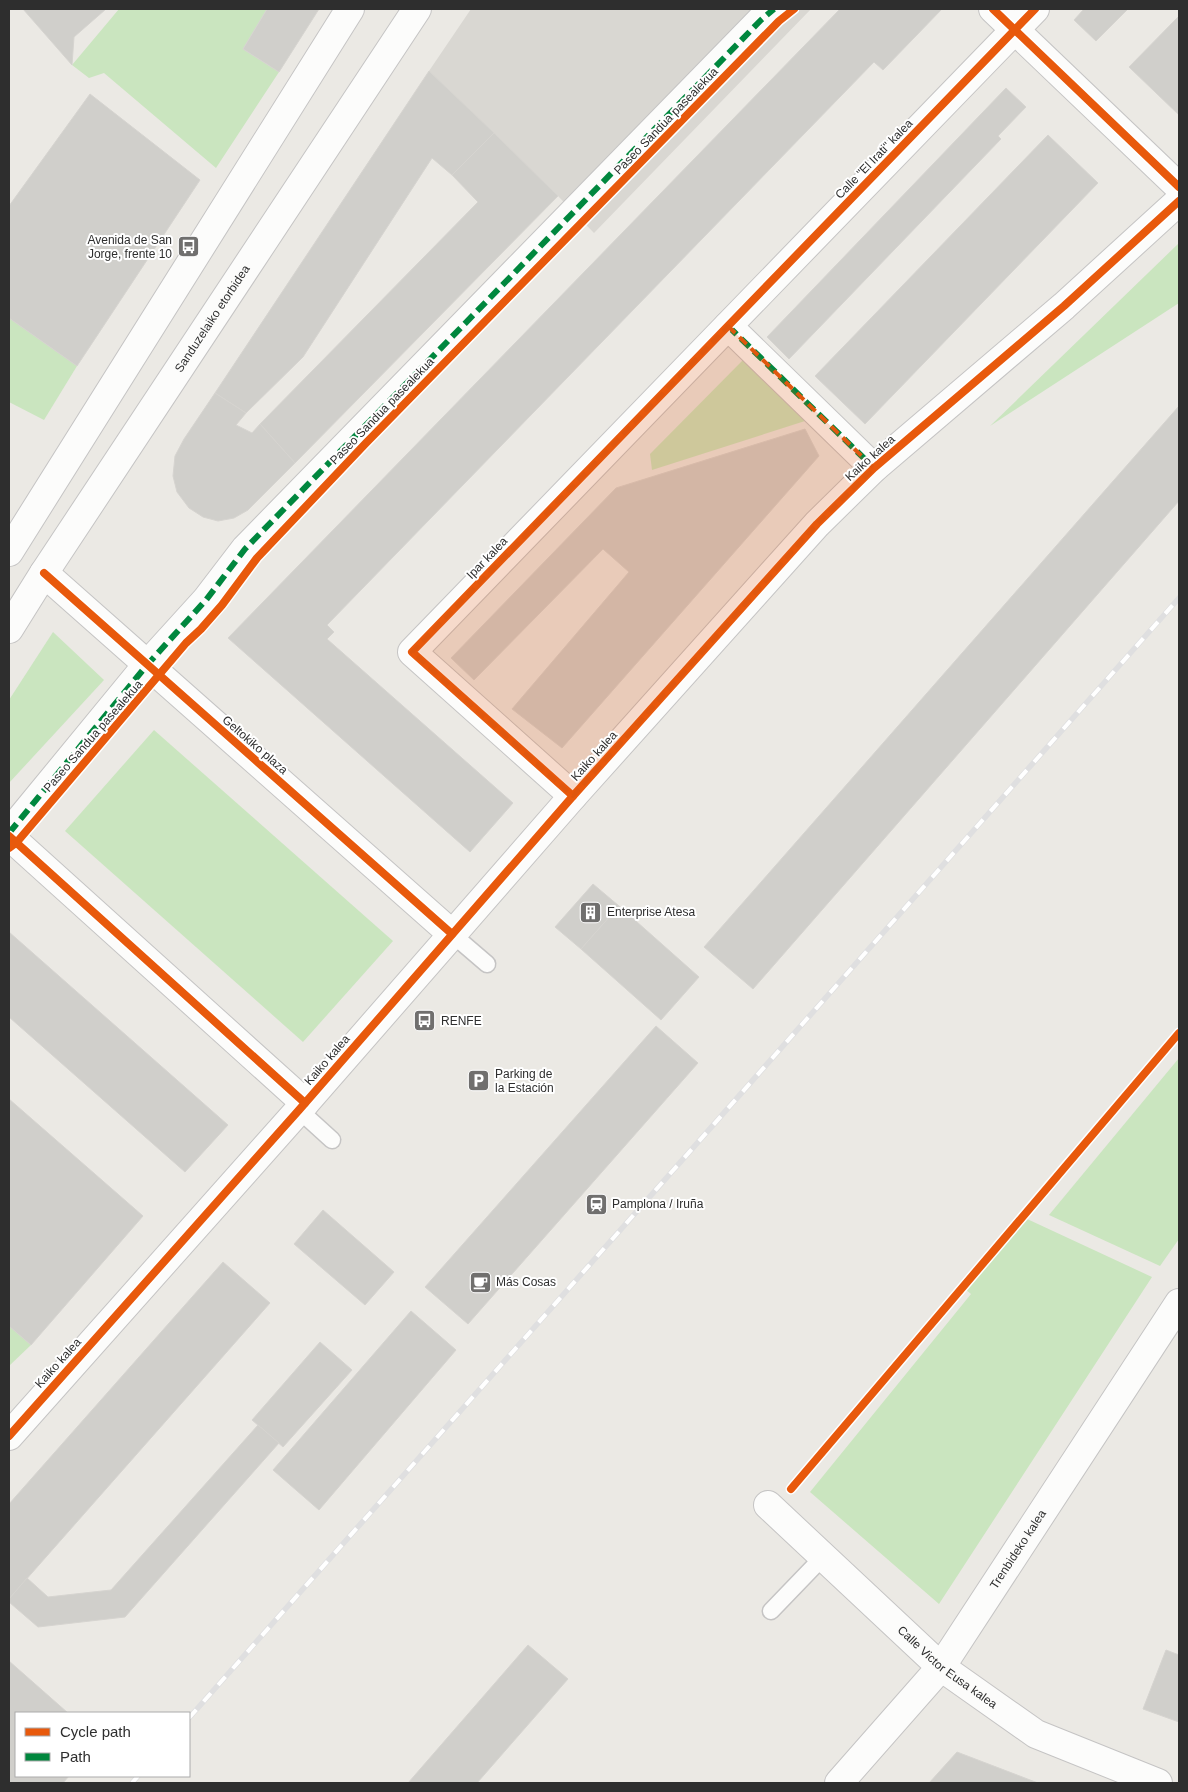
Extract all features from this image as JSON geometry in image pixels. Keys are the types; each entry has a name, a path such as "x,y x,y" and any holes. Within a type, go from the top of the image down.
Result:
{"street":[{"path":"9,552 350,9"},
{"name":"Sanduzelaiko etorbidea","path":"9,629 416,9"},
{"name":"Paseo Sandua pasealekua","path":"9,835 147,665 206,600 245,549 595,188 774,9"},
{"path":"993,9 1179,187"},
{"name":"Calle \"El Irati\" kalea","path":"728,326 1035,9"},
{"name":"Kaiko kalea","path":"9,1436 302,1106 573,796 816,524 874,468 1064,306 1179,200"},
{"path":"728,326 874,468"},
{"name":"Ipar kalea","path":"573,796 412,652 728,326"},
{"name":"Geltokiko plaza","path":"44,573 452,934"},
{"path":"9,835 302,1106"},
{"name":"Trenbideko kalea","path":"839,1783 941,1667 1179,1303"},
{"name":"Calle Victor Eusa kalea","path":"768,1506 941,1667 1036,1734 1158,1783"}],"lane":[{"name":"Geltokiko plaza","path":"452,934 487,964"},
{"path":"302,1106 332,1140"},
{"path":"771,1611 823,1556"}],"highlighted area":[{"path":"728,326 874,468 817,524 573,796 412,652"}],"green space":[{"path":"119,9 267,9 243,49 279,72 216,168 104,73 89,78 72,65"},
{"path":"1179,243 1179,303 990,426"},
{"path":"9,318 77,366 44,420 9,402"},
{"path":"743,360 805,421 652,470 650,454"},
{"path":"53,632 104,680 9,783 9,700"},
{"path":"154,730 393,941 303,1042 65,831"},
{"path":"1179,1058 1179,1239 1160,1266 1049,1215"},
{"path":"1025,1218 1152,1277 939,1604 810,1492 971,1294 965,1289"},
{"path":"9,1326 31,1345 9,1366"}],"shaded area":[{"path":"471,9 811,9 594,233 429,71"}],"building":[{"path":"23,9 106,9 74,37 72,65"},
{"path":"267,9 319,9 279,72 243,49"},
{"path":"840,9 942,9 883,70 874,62 327,625 334,632 327,639 513,803 470,852 228,638"},
{"path":"1084,9 1128,9 1096,41 1074,20"},
{"path":"1179,16 1179,115 1129,67"},
{"path":"429,71 494,133 452,175 432,158 303,357 246,413 215,393"},
{"path":"1006,88 1026,107 998,136 1001,139 789,359 767,337"},
{"path":"90,94 200,180 77,366 9,318 9,206"},
{"path":"494,133 558,196 295,463 260,424 478,202 452,175"},
{"path":"1048,135 1098,183 865,424 815,376"},
{"path":"215,393 246,413 236,425 252,433 260,424 295,463 248,510 234,518 218,521 203,517 189,508 177,492 173,476 175,456 184,439"},
{"path":"1179,406 1179,501 753,989 704,947"},
{"path":"805,429 819,456 562,748 512,709 629,572 603,549 474,680 451,658 616,488"},
{"name":"Enterprise Atesa","path":"593,884 619,906 581,949 555,927"},
{"path":"619,906 699,977 661,1020 581,949"},
{"path":"9,932 228,1125 185,1172 9,1017"},
{"name":"Pamplona / Iruña","path":"656,1026 698,1063 468,1324 425,1287"},
{"path":"9,1099 143,1216 31,1345 9,1326"},
{"path":"323,1210 394,1272 365,1305 294,1244"},
{"path":"223,1262 270,1303 9,1599 9,1504"},
{"path":"411,1311 456,1350 319,1510 273,1470"},
{"path":"320,1342 352,1370 283,1447 252,1420"},
{"path":"258,1425 279,1443 125,1617 38,1627 9,1602 9,1599 27,1578 48,1597 111,1590"},
{"path":"528,1645 568,1679 477,1783 408,1783"},
{"path":"1166,1650 1179,1655 1179,1722 1143,1709"},
{"path":"9,1661 67,1712 15,1712 15,1777 68,1777 63,1783 9,1783"},
{"path":"957,1752 1038,1783 929,1783"}],"railway":[{"path":"190,1717 1179,598"},
{"path":"132,1783 137,1777"}],"marked path":[{"path":"9,833 147,665 206,600 245,549 761,20 774,9"},
{"path":"728,326 874,468"}],"cycle path":[{"path":"9,848 17,842 186,643 222,605 257,558 366,443 779,21 794,9"},
{"path":"993,9 1179,187"},
{"path":"573,796 412,652 1035,9"},
{"path":"9,1436 299,1110 573,796 817,524 874,468 1064,306 1179,201"},
{"path":"44,573 452,934"},
{"path":"9,836 305,1103"},
{"path":"791,1489 1179,1033"}],"place":[{"name":"Avenida de San Jorge, frente 10","path":"188,247"},
{"name":"Enterprise Atesa","path":"591,912"},
{"name":"RENFE","path":"425,1021"},
{"name":"Parking de la Estación","path":"479,1081"},
{"name":"Pamplona / Iruña","path":"596,1204"},
{"name":"Más Cosas","path":"480,1282"}]}
